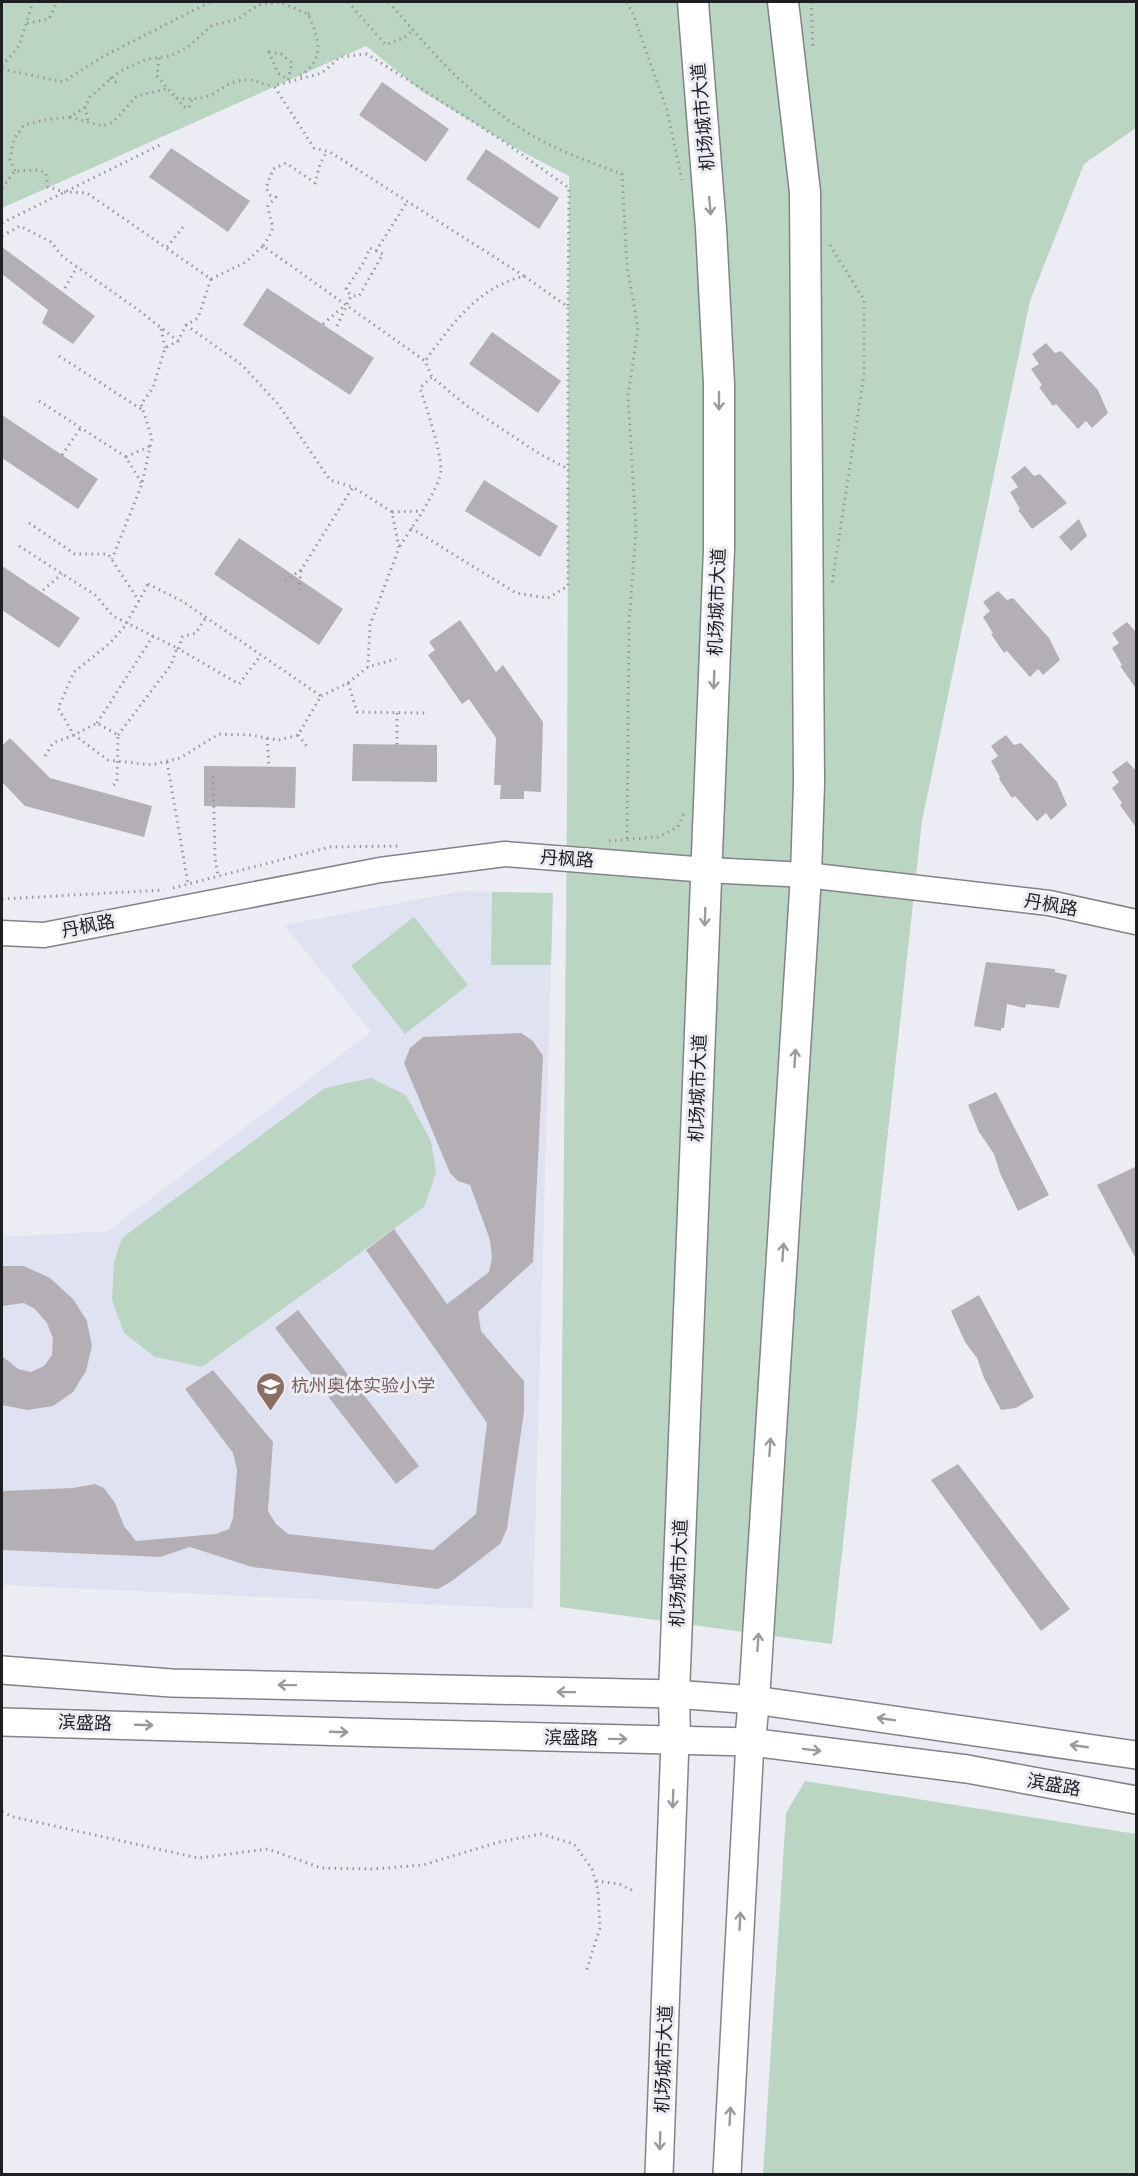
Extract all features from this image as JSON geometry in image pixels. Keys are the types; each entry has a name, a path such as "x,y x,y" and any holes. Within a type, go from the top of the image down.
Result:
{"main road":[{"name":"机场城市大道","path":"659,2175 675,1741 674,1695 719,549 719,384 711,228 693,2"},
{"path":"727,2175 750,1742 806,875 809,784 805,192 783,2"},
{"path":"2,1670 171,1683 674,1695 754,1700 1137,1755"},
{"name":"滨盛路","path":"2,1722 750,1742 967,1769 1137,1800"}],"street":[{"name":"丹枫路","path":"2,933 44,935 380,870 505,854 707,870 806,875 1049,903 1137,922"}],"path":[{"path":"33,2 19,46 2,67 63,82 102,57 210,2"},
{"path":"27,23 49,19 57,2"},
{"path":"70,117 85,107 90,97 120,70 147,59 170,57 188,47 212,26 238,19 258,6 280,2 314,15"},
{"path":"348,2 386,45 405,37 413,30"},
{"path":"389,2 472,92 533,136 622,174 627,266 638,328 627,396 636,531 629,623 627,840 658,837 678,827 686,807"},
{"path":"627,2 668,110 682,180"},
{"path":"811,2 813,49"},
{"path":"280,84 310,71 317,57 317,36 308,14"},
{"path":"269,52 281,54 292,63 288,80 278,73 269,52"},
{"path":"176,98 192,99 211,95 230,83 240,80 256,80 274,86 322,73 340,57 367,54 500,139 569,188 568,586 548,598 516,593 411,528"},
{"path":"159,58 157,76 166,89 184,108 189,108 192,99"},
{"path":"110,78 117,83"},
{"path":"274,86 314,148 327,151 524,276 568,307"},
{"path":"15,171 10,160 14,139 24,125 70,117 102,126 113,122 137,96 166,89"},
{"path":"85,107 88,122"},
{"path":"2,223 162,144"},
{"path":"165,348 178,341 186,325 198,318 211,279 246,262 263,246 272,232 273,222 268,206 276,197 270,195 266,188 273,169 286,163 315,183 320,164 327,151"},
{"path":"2,188 15,171 37,170 46,174 48,187 64,192 87,193 211,279"},
{"path":"376,251 407,202"},
{"path":"2,236 20,226 51,242 63,257 178,341"},
{"path":"167,248 183,227"},
{"path":"825,238 864,300 864,374 831,594"},
{"path":"263,246 425,361 432,377 467,406 540,454 568,469"},
{"path":"370,248 383,254 359,296 351,296 346,289 364,262 370,248"},
{"path":"65,288 77,267"},
{"path":"425,361 475,300 511,279 524,276"},
{"path":"337,326 351,296"},
{"path":"323,324 346,305"},
{"path":"186,325 242,365 278,404 330,480 352,487 392,513 422,511"},
{"path":"112,559 142,484 152,438 141,404 153,388 165,348 161,329"},
{"path":"59,356 142,410"},
{"path":"368,667 370,625 399,548 433,493 441,470 432,425 420,388 432,377"},
{"path":"39,401 126,458 142,484"},
{"path":"62,455 80,429"},
{"path":"126,458 150,446"},
{"path":"285,581 301,570 352,487"},
{"path":"392,513 399,548"},
{"path":"29,523 75,554 108,554 139,601"},
{"path":"19,546 95,595 113,616 178,649 239,684 261,655"},
{"path":"299,590 301,570"},
{"path":"44,590 62,574"},
{"path":"321,696 182,601 148,584 127,624 110,643 74,672 58,708 74,735 108,760 152,765 180,758 219,734 250,735 279,740 298,735 321,696 348,683 368,667 396,659"},
{"path":"110,788 117,782 118,735 171,665 182,637 196,633 206,617"},
{"path":"45,756 53,743 97,723 153,636"},
{"path":"348,683 357,712 426,713"},
{"path":"397,712 398,745"},
{"path":"97,723 118,735"},
{"path":"298,735 309,749"},
{"path":"267,738 269,767"},
{"path":"167,761 188,884"},
{"path":"213,776 215,858 218,876"},
{"path":"2,1812 14,1817 198,1858 268,1849 321,1868 373,1869 423,1865 499,1842 541,1834 574,1844 592,1869 596,1881 600,1928 586,1972"},
{"path":"596,1881 619,1884 632,1890"}],"shaded area":[{"name":"杭州奥体实验小学","path":"462,891 553,893 533,1609 2,1585 2,1237 108,1231 371,1032 284,925"}],"green space":[{"path":"2,2 1136,2 1136,128 1084,164 1030,301 922,821 832,1644 560,1607 567,802 569,176 515,148 423,92 366,46 2,208"},
{"path":"492,892 553,893 551,965 491,965"},
{"path":"414,917 468,985 405,1034 351,966"},
{"path":"371,1078 406,1095 431,1141 436,1173 424,1207 202,1367 155,1357 124,1333 112,1300 114,1262 122,1238 325,1088"},
{"path":"805,1781 1136,1834 1136,2174 763,2174 786,1813"}],"building":[{"path":"382,82 449,129 426,162 359,115"},
{"path":"171,148 250,201 228,232 149,177"},
{"path":"486,149 559,198 539,229 466,179"},
{"path":"2,247 95,316 73,344 42,323 48,310 2,274"},
{"path":"267,288 374,358 350,395 243,325"},
{"path":"492,332 561,381 538,413 469,364"},
{"path":"1046,343 1055,353 1061,351 1098,390 1108,413 1092,428 1086,421 1078,429 1056,404 1053,406 1039,387 1042,385 1031,369 1039,364 1032,354"},
{"path":"2,415 98,479 78,509 2,458"},
{"path":"1025,466 1034,476 1040,474 1067,503 1032,529 1018,510 1020,509 1010,492 1018,487 1011,477"},
{"path":"484,480 558,526 540,557 465,511"},
{"path":"1079,519 1087,536 1071,551 1059,537"},
{"path":"239,538 343,609 319,645 214,574"},
{"path":"2,566 80,618 59,648 2,610"},
{"path":"998,591 1007,600 1013,598 1049,638 1060,660 1043,675 1038,669 1030,677 1007,651 1004,653 991,634 993,633 983,617 990,611 983,602"},
{"path":"460,620 496,672 503,665 543,722 541,792 524,791 524,799 500,799 501,785 494,785 496,738 469,699 462,704 428,655 435,650 429,642"},
{"path":"1127,622 1137,633 1137,690 1120,666 1122,665 1112,648 1119,643 1112,633"},
{"path":"1006,735 1014,745 1021,743 1057,782 1067,805 1051,820 1046,813 1037,821 1015,796 1012,798 999,779 991,761 998,756 991,746"},
{"path":"10,738 50,778 152,806 144,837 25,806 2,782 2,746"},
{"path":"353,744 437,745 437,782 352,781"},
{"path":"1127,761 1137,772 1137,829 1120,805 1122,803 1112,788 1119,782 1112,772"},
{"path":"204,766 296,767 295,808 204,806"},
{"path":"986,962 1055,969 1055,972 1067,975 1059,1008 1026,1004 1025,1008 1007,1004 1004,1028 1001,1028 1001,1031 974,1026"},
{"path":"521,1033 533,1041 543,1056 533,1262 478,1312 481,1331 524,1381 524,1412 507,1529 500,1544 438,1589 252,1567 190,1547 160,1557 2,1550 2,1491 73,1488 95,1484 104,1488 115,1503 124,1526 136,1541 216,1534 229,1529 233,1518 237,1470 233,1453 185,1389 213,1370 273,1442 268,1511 276,1524 288,1534 433,1550 476,1514 487,1423 366,1250 394,1229 447,1304 489,1272 492,1258 490,1240 470,1185 458,1181 450,1173 404,1063 410,1048 423,1037"},
{"path":"996,1092 1049,1195 1018,1211 1000,1173 994,1154 979,1132 968,1105"},
{"path":"1137,1166 1137,1261 1097,1185"},
{"path":"2,1266 24,1266 50,1278 73,1299 87,1321 92,1346 86,1371 73,1392 53,1406 27,1410 2,1405 2,1356 18,1369 31,1372 44,1366 52,1355 53,1338 47,1323 35,1309 24,1303 2,1306"},
{"path":"979,1295 1034,1397 1016,1408 1001,1410 984,1378 977,1358 965,1342 951,1311"},
{"path":"298,1310 419,1466 396,1484 275,1328"},
{"path":"958,1464 1070,1609 1041,1631 931,1480"}],"place":[{"name":"杭州奥体实验小学","path":"270,1412"}]}
